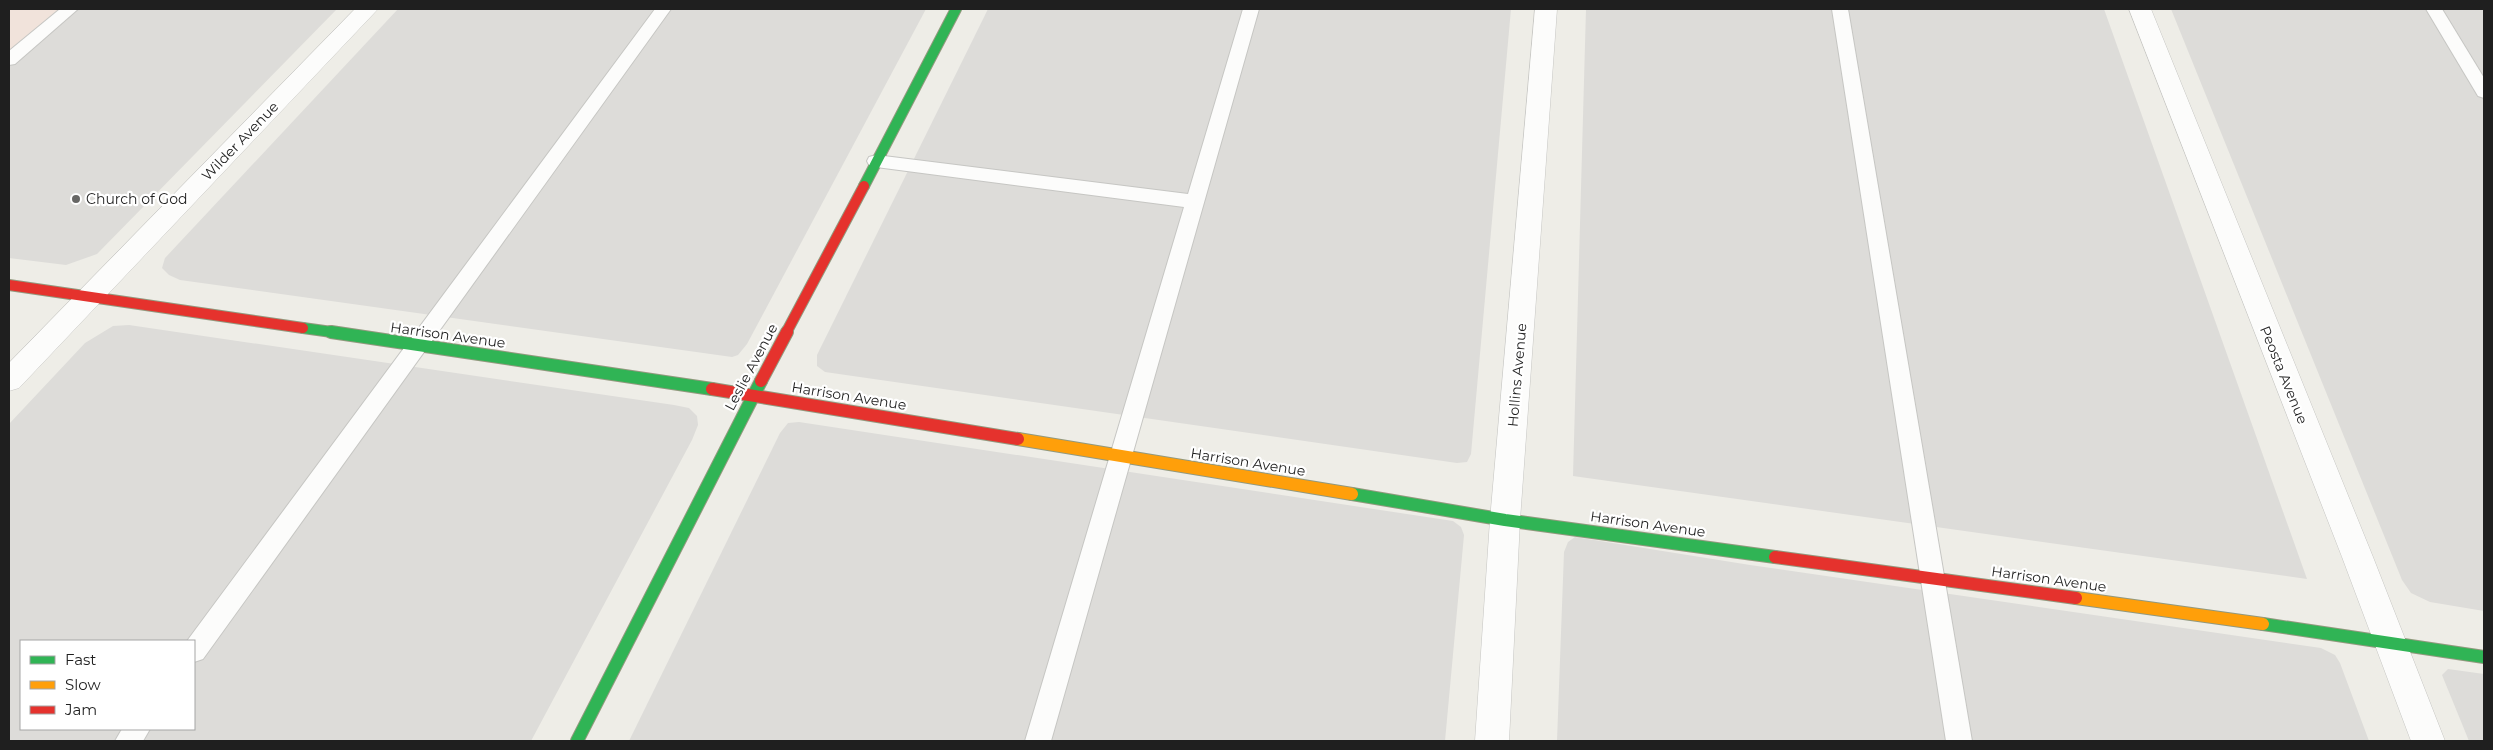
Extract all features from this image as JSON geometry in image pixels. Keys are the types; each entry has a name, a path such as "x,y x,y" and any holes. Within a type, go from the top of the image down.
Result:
{"street":[{"name":"Wilder Avenue","path":"9,380 367,9"},
{"name":"Leslie Avenue","path":"577,741 754,395 956,9"},
{"name":"Hollins Avenue","path":"1492,741 1506,520 1546,9"},
{"name":"Peosta Avenue","path":"2140,9 2205,180 2391,642 2428,741"},
{"name":"Harrison Avenue","path":"9,285 754,395 1506,520 2391,642 2484,657"}],"lane":[{"path":"9,60 70,9"},
{"path":"195,650 664,9"},
{"path":"1038,741 1252,9"},
{"path":"1840,9 1959,741"},
{"path":"2434,9 2484,92"},
{"path":"876,161 1195,202"},
{"path":"128,741 136,730"}],"shaded area":[{"path":"9,9 69,9 9,59"},
{"path":"69,9 337,9 97,254 66,265 9,258 9,59"},
{"path":"398,9 926,9 747,344 738,355 732,357 180,280 169,275 162,268 165,258"},
{"path":"988,9 1511,9 1471,454 1467,462 1457,463 825,372 817,366 817,355"},
{"path":"1586,9 2104,9 2307,579 1573,476"},
{"path":"2171,9 2484,9 2484,611 2430,602 2411,593 2402,580"},
{"path":"129,325 674,405 689,408 697,416 698,425 692,440 531,741 9,741 9,424 85,343 113,326"},
{"path":"799,422 1453,521 1461,527 1464,535 1445,741 629,741 780,433 788,423"},
{"path":"1575,537 1750,565 2321,648 2335,655 2340,663 2369,741 1557,741 1564,552 1568,542"},
{"path":"2448,669 2484,674 2484,741 2469,741 2442,675"}],"traffic: fast":[{"path":"864,186 956,9"},
{"path":"303,328 712,389"},
{"path":"577,741 761,381"},
{"path":"1352,494 1505,520 1775,557"},
{"path":"2263,624 2484,657"}],"traffic: slow":[{"path":"1018,439 1352,494"},
{"path":"2076,598 2263,624"}],"traffic: jam":[{"path":"761,381 864,186"},
{"path":"9,285 303,328"},
{"path":"712,389 1018,439"},
{"path":"1775,557 2076,598"}],"place":[{"name":"Church of God","path":"76,199"}]}
